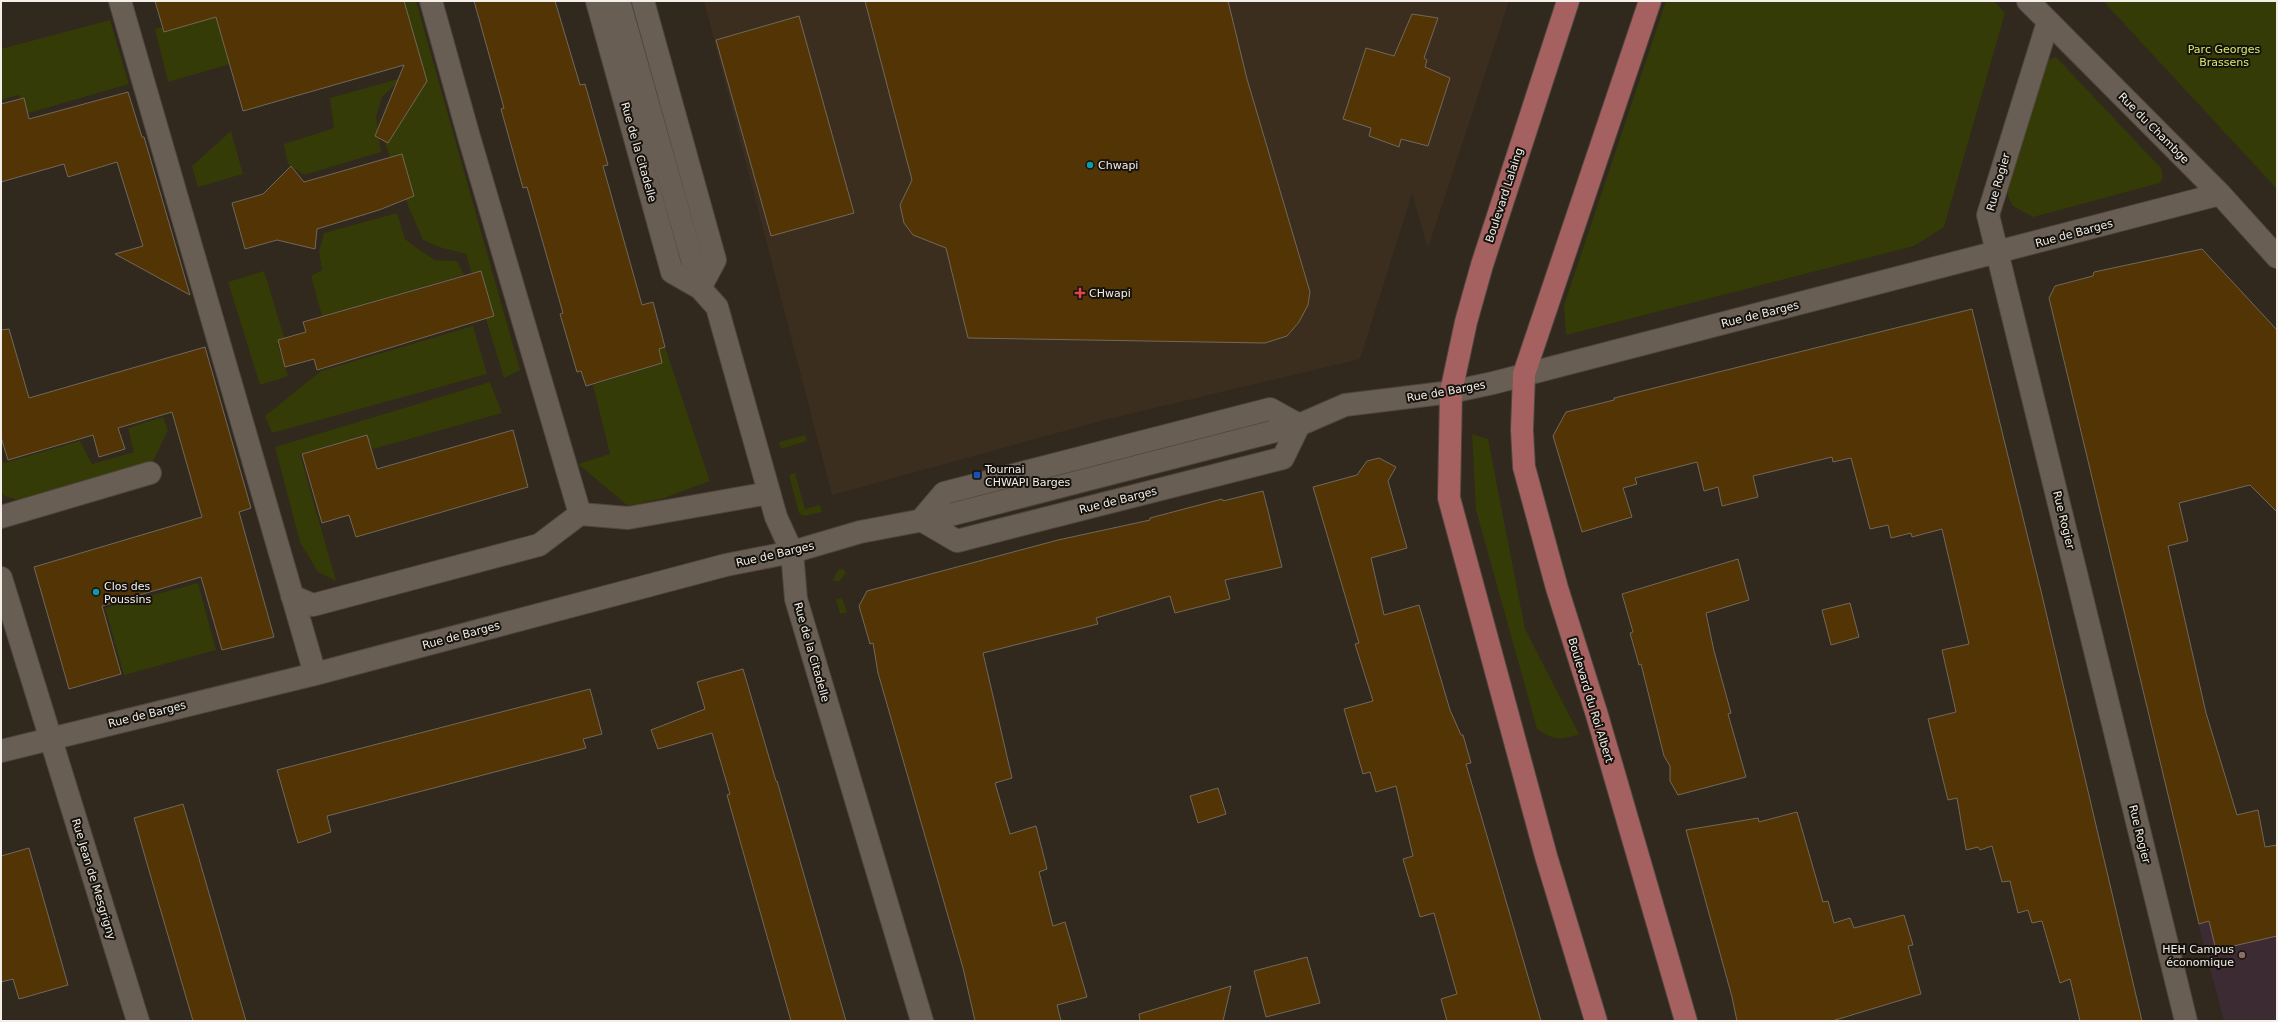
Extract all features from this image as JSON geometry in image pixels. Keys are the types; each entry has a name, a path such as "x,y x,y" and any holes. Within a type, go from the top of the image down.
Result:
{"main road":[{"name":"Boulevard Lalaing","path":"1451,392 1466,322 1482,265 1568,1"},
{"path":"1524,374 1650,1"},
{"name":"Boulevard du Roi Albert","path":"1524,374 1522,430 1524,467 1557,588 1599,722 1686,1021"},
{"path":"1451,392 1449,498 1546,856 1596,1021"}],"street":[{"path":"120,1 315,674"},
{"path":"431,1 469,137 580,514"},
{"name":"Rue de la Citadelle","path":"597,1 672,272 700,288 717,307 776,517 792,552 796,600 922,1021"},
{"name":"Rue de la Citadelle","path":"619,1 700,288"},
{"path":"642,1 715,260 700,288"},
{"name":"Rue du Chambge","path":"2028,1 2220,194 2277,257"},
{"name":"Rue Rogier","path":"2048,22 1988,215 1999,253 2186,1021"},
{"name":"Rue de Barges","path":"1,751 315,674 726,565 792,552 860,532 921,520 957,541 1283,458 1300,425 1344,405 1451,392 1999,253 2220,194"},
{"path":"921,520 944,493 1270,409 1300,425"},
{"path":"1,516 150,473"},
{"path":"292,596 313,605 539,545 580,514 628,518 769,493"},
{"name":"Rue Jean de Mesgrigny","path":"1,578 138,1021"}],"shaded area":[{"name":"CHwapi","path":"704,1 1509,1 1428,248 1412,194 1360,359 1108,419 832,495"},
{"name":"HEH Campus économique","path":"2277,904 2277,1021 2224,1021 2198,923"}],"green space":[{"path":"250,1 389,18 168,82 155,29"},
{"path":"396,1 416,1 520,370 504,378 466,254 439,247 423,240 409,208 382,135 420,80"},
{"path":"1666,1 1994,1 2005,13 1944,227 1914,246 1566,335 1564,305"},
{"name":"Parc Georges Brassens","path":"2103,1 2277,1 2277,189"},
{"path":"110,20 129,84 25,114 19,95 1,100 1,49"},
{"path":"2056,57 2161,168 2163,177 2160,183 2033,217 2013,206 2008,196 2008,172 2046,61"},
{"path":"402,78 382,97 376,117 381,152 304,175 288,164 284,144 334,128 330,98"},
{"path":"231,131 243,174 198,187 192,166"},
{"path":"397,213 405,239 435,260 457,261 464,275 322,316 311,276 322,270 319,251 324,233"},
{"path":"264,271 285,340 277,343 288,376 260,385 228,282"},
{"path":"473,326 487,374 272,433 265,416 321,371"},
{"path":"665,347 710,481 664,498 628,506 578,464 610,454 593,385 660,364 657,348"},
{"path":"490,382 502,413 373,449 363,436 300,454 336,581 318,572 300,542 275,447"},
{"path":"163,417 168,430 152,464 22,501 5,496 1,492 1,455 4,463 80,441 92,464 134,452 128,428"},
{"path":"1472,434 1488,439 1525,629 1579,734 1567,738 1557,738 1537,729 1476,510"},
{"path":"805,435 807,441 781,449 779,442"},
{"path":"795,473 805,509 820,505 822,512 804,516 799,513 789,475"},
{"path":"843,569 846,573 839,582 833,580 838,570"},
{"path":"198,583 216,650 124,675 105,608"},
{"path":"842,598 847,612 840,614 836,599"}],"building":[{"path":"155,1 404,1 427,81 388,143 375,136 404,65 243,111 216,17 164,32"},
{"path":"474,1 555,1 580,85 585,84 608,165 603,166 642,305 653,302 665,347 659,349 662,363 586,386 581,371 577,372 560,314 563,313 527,187 523,188 501,109 504,108"},
{"name":"Chwapi","path":"865,1 1228,1 1247,79 1310,292 1308,305 1299,322 1287,336 1265,343 968,338 946,248 913,235 904,223 900,205 912,180"},
{"path":"1412,14 1438,18 1424,58 1427,60 1425,67 1450,78 1428,146 1401,139 1399,147 1369,136 1371,128 1343,119 1366,48 1394,56"},
{"path":"799,16 854,213 771,236 716,40"},
{"path":"128,92 142,137 144,137 190,295 115,254 143,246 117,162 68,177 64,164 1,182 1,104 24,98 29,119"},
{"path":"402,154 414,196 379,210 317,229 315,249 277,240 245,249 232,203 263,194 291,166 304,182"},
{"path":"2202,249 2277,330 2277,512 2250,485 2179,503 2188,541 2168,546 2206,713 2237,815 2258,810 2265,847 2277,845 2277,936 2216,950 2209,921 2199,924 2049,298 2055,286 2093,276 2094,272"},
{"path":"481,271 494,316 317,370 314,359 285,367 278,340 306,332 303,322"},
{"path":"1972,309 2041,591 2142,1021 2080,1021 2070,979 2060,983 2042,921 2032,923 2028,910 2018,913 2010,881 2002,882 1992,846 1980,850 1978,847 1966,850 1957,798 1948,800 1928,719 1956,712 1942,650 1969,644 1942,529 1912,537 1911,533 1891,538 1888,525 1870,529 1851,458 1833,462 1832,457 1753,476 1758,497 1722,506 1718,487 1704,491 1697,462 1635,478 1637,484 1623,488 1632,517 1582,532 1553,436 1566,412 1614,400 1614,398"},
{"path":"9,329 29,398 205,347 251,508 239,512 274,637 222,650 201,577 102,606 121,674 69,689 34,567 202,517 172,412 118,428 125,449 99,457 93,435 8,460 1,437 1,330"},
{"path":"513,430 528,487 356,537 349,515 322,523 302,454 367,435 377,469"},
{"path":"1379,458 1396,467 1388,481 1407,548 1371,558 1384,615 1419,605 1450,710 1461,735 1463,735 1471,763 1466,764 1541,1021 1447,1021 1441,999 1457,994 1434,913 1420,917 1403,859 1413,856 1396,786 1376,792 1370,772 1363,774 1344,709 1373,701 1355,644 1359,643 1313,487 1357,475 1367,461"},
{"path":"1263,491 1282,567 1225,580 1230,599 1175,613 1170,596 1096,618 1098,624 983,653 1012,778 995,783 1010,834 1036,826 1047,869 1039,872 1053,926 1065,922 1087,997 1057,1005 1061,1021 975,1021 963,968 878,673 873,643 870,644 859,606 867,591 1058,540 1150,520 1150,518 1222,499 1223,501"},
{"path":"1738,559 1749,600 1706,613 1714,651 1731,713 1728,714 1746,777 1678,795 1670,781 1670,766 1664,756 1641,664 1639,665 1630,633 1633,632 1622,594"},
{"path":"1850,603 1859,637 1831,645 1822,610"},
{"path":"743,669 846,1021 791,1021 727,795 730,794 712,733 658,749 651,730 705,709 697,682"},
{"path":"590,689 602,734 583,739 586,748 327,816 331,832 298,843 277,770"},
{"path":"1218,788 1226,814 1198,823 1190,796"},
{"path":"183,804 246,1021 193,1021 148,867 134,818"},
{"path":"1797,812 1823,902 1828,901 1834,923 1850,918 1854,928 1904,915 1913,945 1908,946 1921,994 1832,1021 1737,1021 1732,997 1686,830 1758,818 1759,822"},
{"path":"29,848 68,985 19,999 13,979 1,982 1,856"},
{"path":"1307,957 1320,1003 1266,1017 1254,971"},
{"path":"1231,986 1223,1021 1140,1021 1139,1014"}],"place":[{"name":"Chwapi","path":"1090,165"},
{"name":"CHwapi","path":"1080,293"},
{"name":"Tournai CHWAPI Barges","path":"977,475"},
{"name":"Clos des Poussins","path":"96,592"},
{"name":"HEH Campus économique","path":"2242,955"}]}
